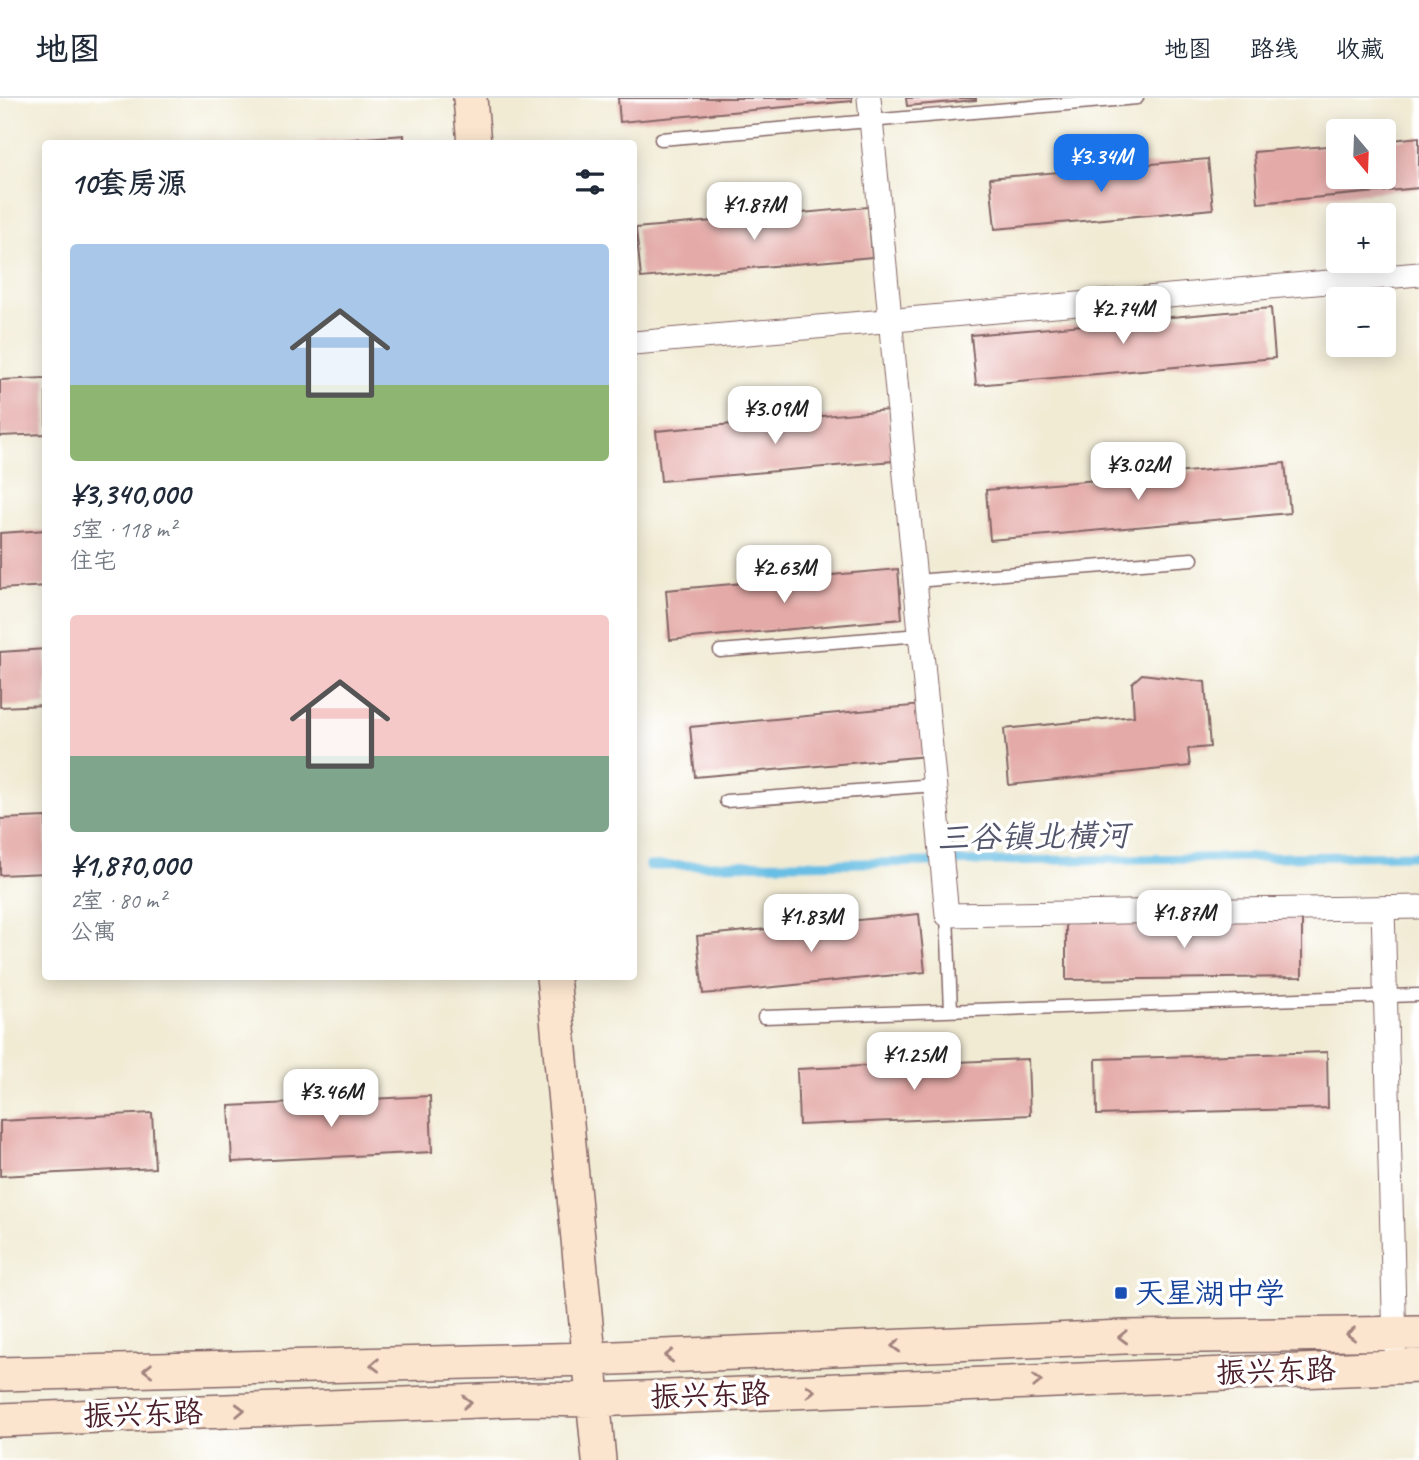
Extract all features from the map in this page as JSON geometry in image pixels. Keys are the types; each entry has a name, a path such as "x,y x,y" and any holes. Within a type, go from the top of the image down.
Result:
{"main road":[{"path":"470,98 474,140"},
{"path":"553,980 599,1460"},
{"name":"振兴东路","path":"0,1374 591,1359 1124,1337 1407,1333"},
{"name":"振兴东路","path":"0,1420 530,1399 594,1400 1407,1366"}],"street":[{"path":"870,109 947,915 1419,907"},
{"path":"637,343 891,323 1419,274"},
{"path":"1383,908 1407,1366"}],"lane":[{"path":"661,139 870,109 1137,98"},
{"path":"915,581 1192,559"},
{"path":"720,651 920,635"},
{"path":"726,801 935,785"},
{"path":"947,915 951,1010"},
{"path":"764,1017 1419,995"}],"building":[{"path":"618,98 852,98 852,101 620,122"},
{"path":"906,98 976,98 976,100 907,106"},
{"path":"404,135 404,140 340,140"},
{"path":"1419,137 1419,188 1258,203 1254,152 1326,146 1326,189 1396,189 1396,140"},
{"path":"1208,159 1213,209 995,229 990,178"},
{"path":"868,207 872,257 641,278 637,228"},
{"path":"1271,308 1275,358 976,385 971,335"},
{"path":"42,378 42,434 0,436 0,380"},
{"path":"888,410 893,461 661,481 656,431"},
{"path":"1285,463 1290,513 990,540 986,490"},
{"path":"42,530 42,586 0,589 0,533"},
{"path":"898,569 902,619 670,640 666,590"},
{"path":"42,649 42,705 0,707 0,652"},
{"path":"1142,674 1205,682 1210,747 1188,749 1190,766 1009,785 1004,729 1134,716 1132,683"},
{"path":"922,705 927,756 695,777 690,727"},
{"path":"42,817 42,873 0,875 0,819"},
{"path":"919,914 925,972 703,994 697,936"},
{"path":"1302,919 1302,977 1066,980 1066,922"},
{"path":"1327,1052 1328,1108 1097,1115 1096,1059"},
{"path":"1028,1059 1030,1115 799,1125 797,1069"},
{"path":"430,1096 432,1152 232,1162 229,1106"},
{"path":"152,1113 155,1168 0,1176 0,1121"}],"waterway":[{"name":"三谷镇北横河","path":"649,866 1419,855"}],"place":[{"name":"天星湖中学","path":"1121,1293"}]}
